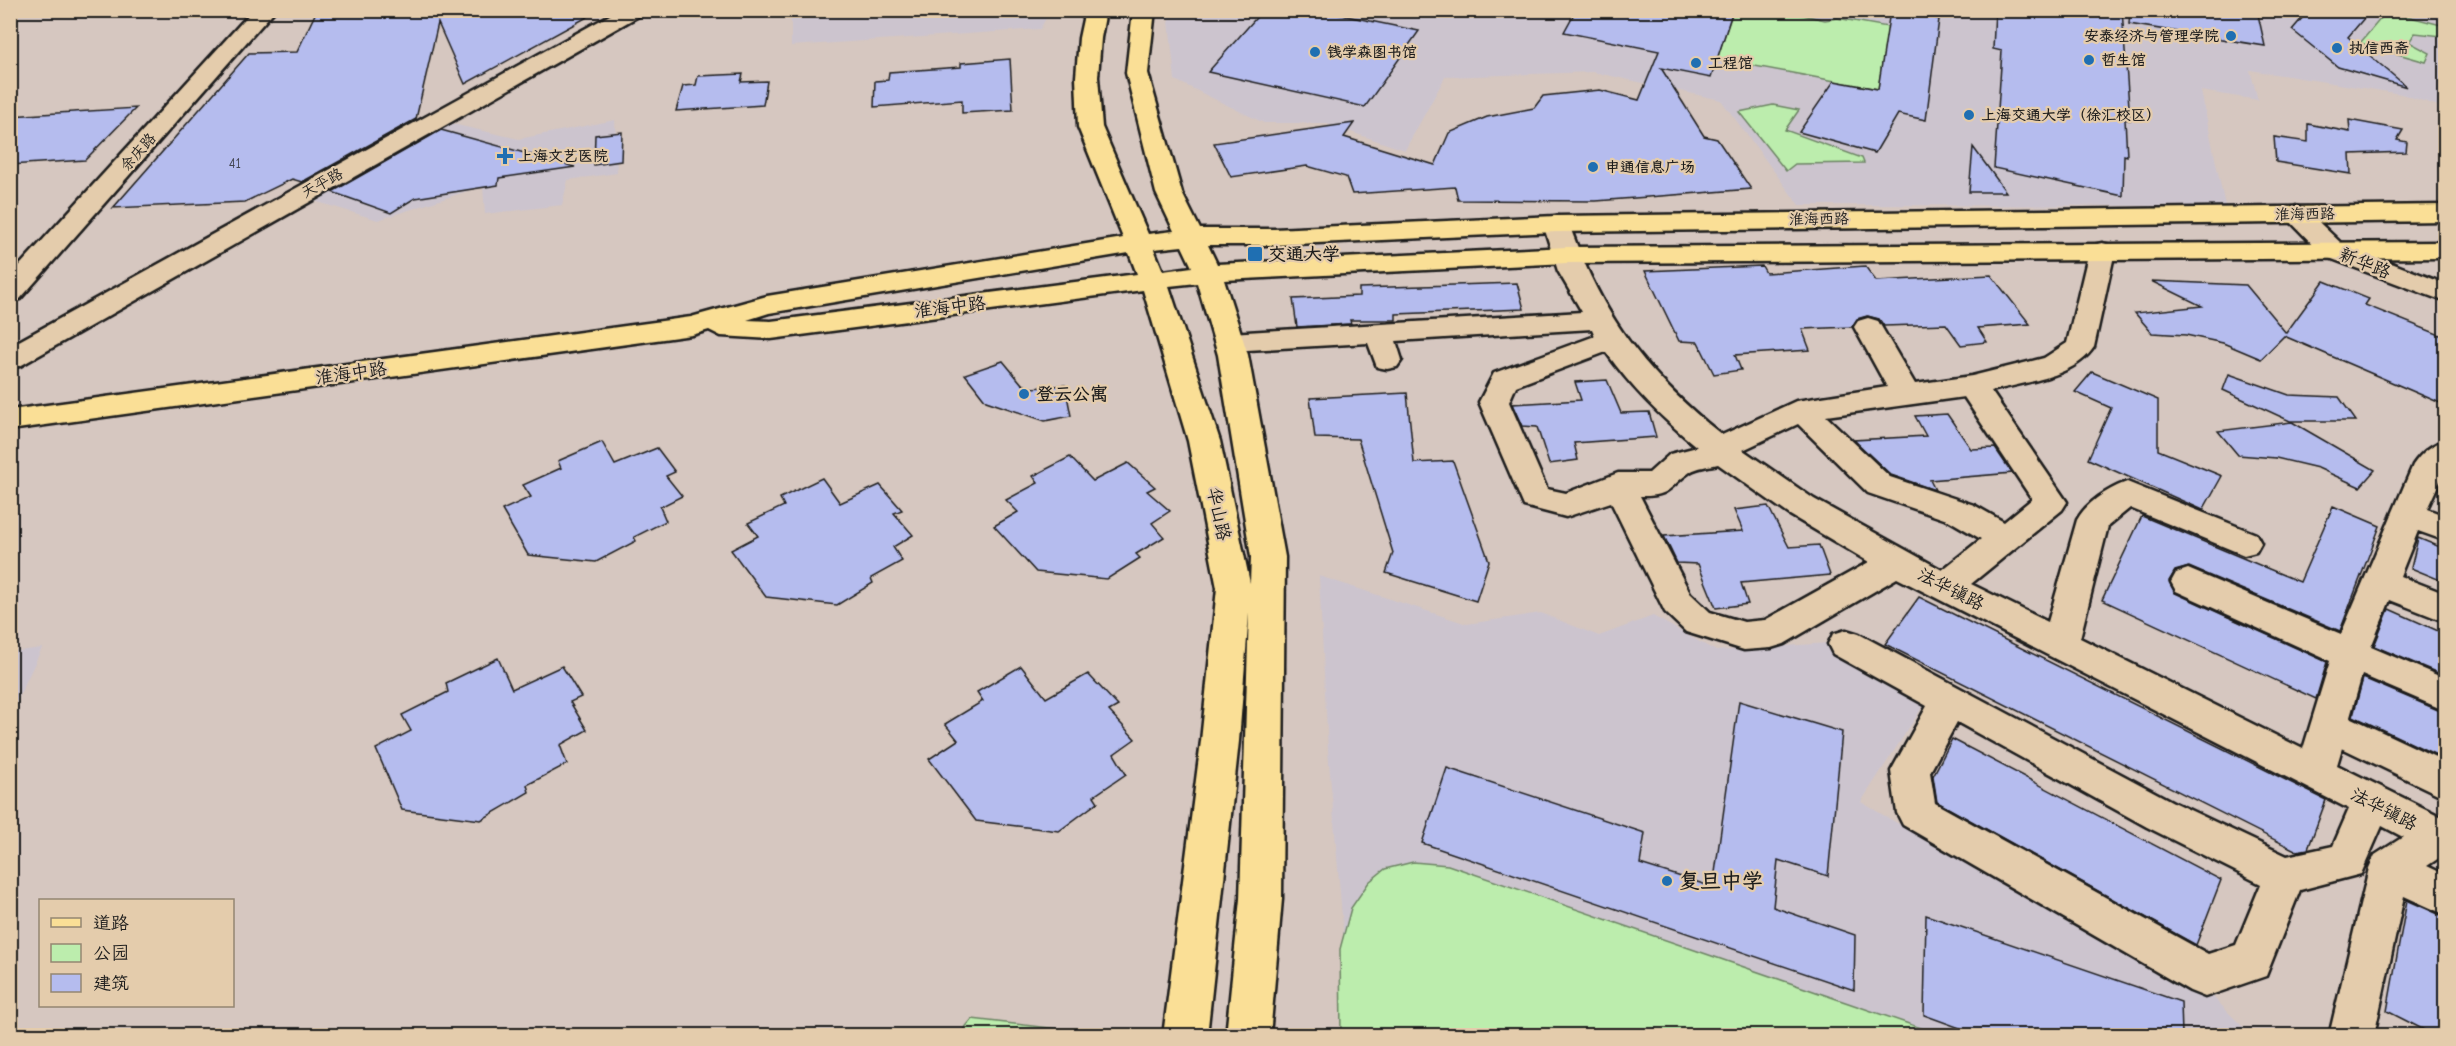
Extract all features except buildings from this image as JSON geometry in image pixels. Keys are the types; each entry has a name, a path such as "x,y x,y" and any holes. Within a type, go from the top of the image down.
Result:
{"main road":[{"name":"华山路","path":"1096,10 1090,38 1087,77 1090,127 1154,281 1204,441 1234,588 1220,741 1185,1035"},
{"path":"1144,10 1137,73 1169,192 1208,273 1230,342 1268,557 1261,899 1248,1035"},
{"name":"淮海西路","path":"1192,237 1274,237 1556,224 2445,213"},
{"name":"淮海中路","path":"10,420 692,326 767,305 1138,243 1192,237"},
{"name":"淮海西路","path":"1208,273 1567,255 2445,250"},
{"name":"淮海中路","path":"692,326 771,330 1208,273"}],"street":[{"name":"余庆路","path":"10,293 265,10"},
{"name":"天平路","path":"10,359 635,10"},
{"name":"新华路","path":"2296,214 2333,250 2445,294"},
{"name":"法华镇路","path":"1556,224 1572,271 1606,330 1634,370 1674,413 1721,451 1802,507 1897,562 2442,838"},
{"path":"1606,330 1504,380 1494,402 1535,498 1566,505 1588,499 1618,484 1656,485 1682,462 1721,451 1803,411 1972,386 2054,365 2080,347 2102,251"},
{"path":"1868,327 1906,395"},
{"path":"1230,342 1383,347 1606,330"},
{"path":"1945,586 2051,502 1972,386"},
{"path":"1803,411 1879,485 1962,513 2005,538"},
{"path":"2316,774 2350,655 2428,465 2445,451"},
{"path":"1618,484 1677,602 1698,622 1744,636 1771,634 1897,562"},
{"path":"2060,645 2093,520 2127,494 2244,543"},
{"path":"2408,514 2445,529"},
{"path":"2188,582 2445,696"},
{"path":"2380,582 2445,609"},
{"path":"1846,644 2161,815 2285,875 2347,861 2372,802"},
{"path":"1950,700 1910,771 1917,813 2205,976 2252,961 2285,875"},
{"path":"2330,725 2445,781"},
{"path":"2351,1035 2389,868 2442,838"},
{"path":"2389,868 2445,896"}],"shaded area":[{"path":"791,10 1050,11 1040,29 791,46"},
{"name":"上海交通大学（徐汇校区）","path":"1168,11 2445,11 2445,108 2401,94 2250,70 2258,100 2201,91 2225,206 1799,205 1721,100 1593,72 1445,77 1405,150 1324,123 1264,123 1175,80"},
{"name":"上海文艺医院","path":"615,120 617,173 568,180 562,205 485,214 483,186 378,220 311,200 452,124 519,139"},
{"name":"复旦中学","path":"1319,576 1467,624 1541,613 1599,636 1653,616 1716,651 1829,643 1927,700 1861,802 2131,959 2203,987 2251,1035 1352,1035 1328,750"},
{"path":"42,648 11,713 11,652"}],"green space":[{"path":"1733,11 1785,11 1825,20 1837,18 1888,27 1878,89 1717,59"},
{"path":"2387,11 2445,26 2442,36 2415,33 2409,42 2430,53 2426,62 2360,43"},
{"path":"1773,105 1799,110 1785,130 1862,158 1864,163 1795,164 1786,171 1739,112"},
{"path":"1413,862 1448,865 1941,1035 1341,1035 1340,949 1351,908 1369,882 1385,869"},
{"path":"972,1019 1109,1035 959,1035"}],"place":[{"name":"安泰经济与管理学院","path":"2231,36"},
{"name":"执信西斋","path":"2337,48"},
{"name":"钱学森图书馆","path":"1315,52"},
{"name":"哲生馆","path":"2089,60"},
{"name":"工程馆","path":"1696,63"},
{"name":"上海交通大学（徐汇校区）","path":"1969,115"},
{"name":"上海文艺医院","path":"505,156"},
{"name":"申通信息广场","path":"1593,167"},
{"name":"交通大学","path":"1255,254"},
{"name":"登云公寓","path":"1024,394"},
{"name":"复旦中学","path":"1667,881"}]}
